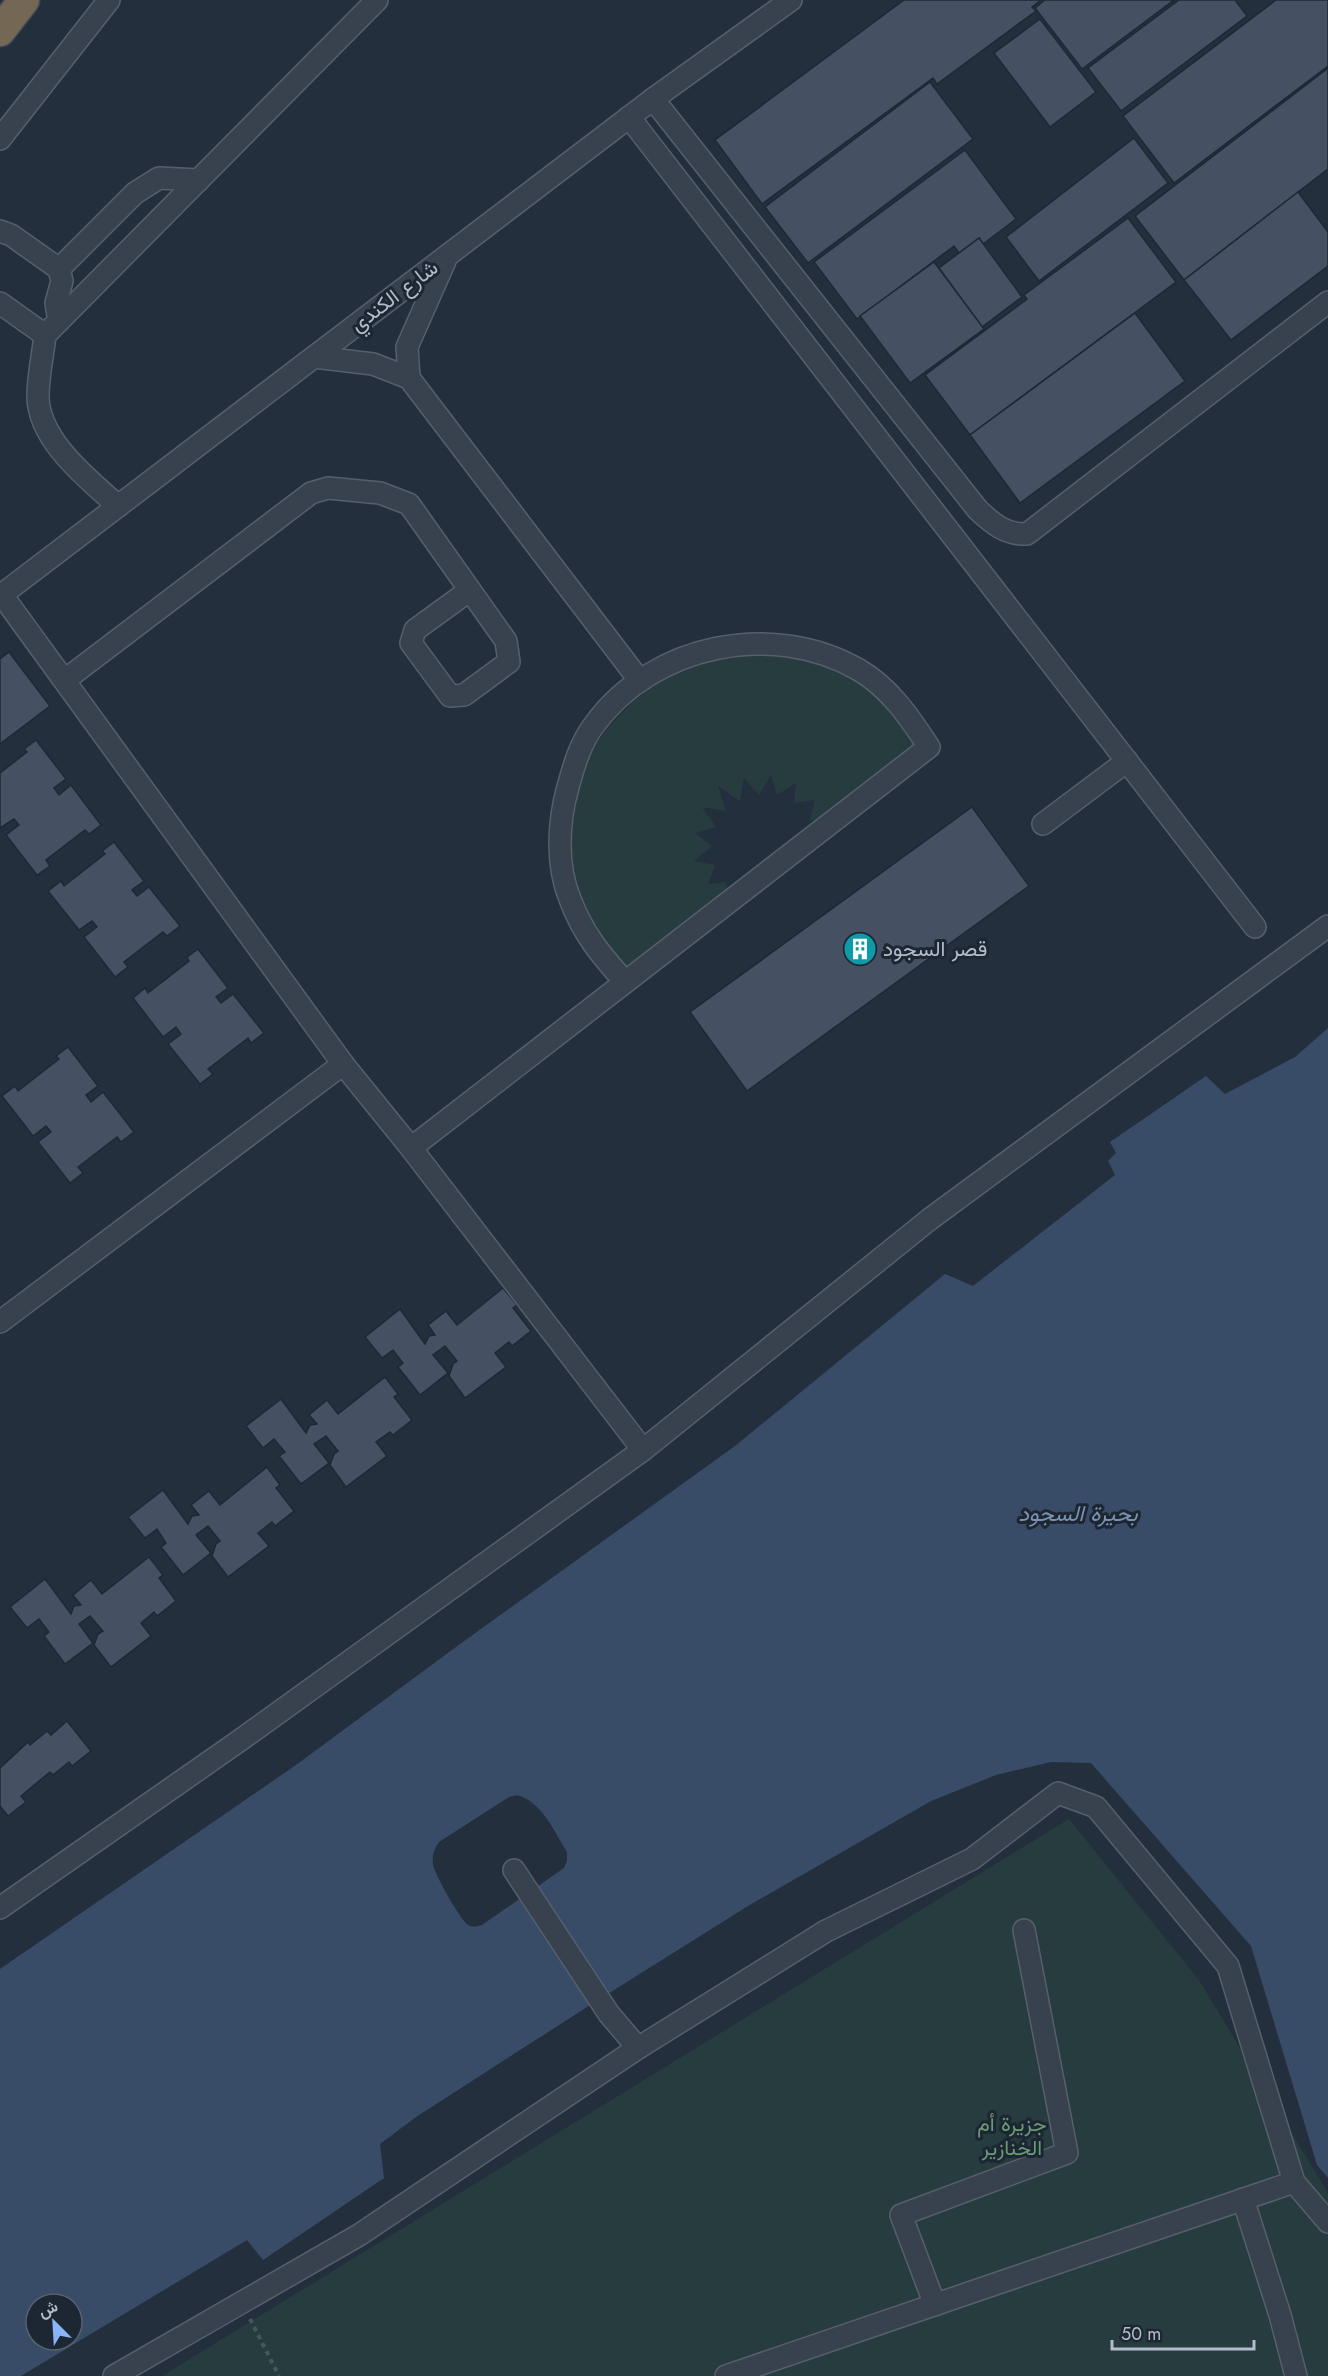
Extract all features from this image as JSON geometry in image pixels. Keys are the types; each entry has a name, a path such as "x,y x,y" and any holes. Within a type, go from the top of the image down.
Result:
{"highway":[{"path":"0,31 24,0"}],"street":[{"path":"0,140 109,0"},
{"path":"52,328 377,0"},
{"name":"شارع الكندي","path":"1,595 629,117 791,0"},
{"path":"653,99 978,510 991,522 1014,535 1027,534 1328,302"},
{"path":"629,117 1255,927"},
{"path":"59,268 143,188 159,178 199,180"},
{"path":"0,231 10,235 59,268 62,281 38,397 46,426 62,451 118,507"},
{"path":"409,378 407,347 447,256"},
{"path":"0,303 52,328"},
{"path":"314,357 373,364 409,378 640,681"},
{"path":"64,680 311,493 328,488 380,493 409,504 470,590 506,641 509,662 464,695 450,696 411,643 415,630 470,590"},
{"path":"1,595 343,1064 411,1148 643,1450"},
{"path":"411,1148 929,747 903,706 860,670 808,648 754,644 699,651 657,669 620,696 594,725 575,759 561,811 560,849 569,898 590,942 625,982"},
{"path":"1043,824 1127,761"},
{"path":"0,1908 239,1742 643,1450 930,1219 1328,926"},
{"path":"0,1322 343,1064"},
{"path":"114,2376 359,2235 638,2048 826,1931 972,1859 1058,1793 1096,1807 1228,1966 1294,2182 1328,2222"},
{"path":"514,1870 609,2014 638,2048"},
{"path":"935,2305 901,2215 1067,2153 1023,1930"},
{"path":"726,2376 1294,2182"},
{"path":"1243,2199 1280,2315 1296,2376"}],"path":[{"path":"242,2302 279,2376"}],"green space":[{"path":"792,650 839,666 879,693 919,747 818,823 810,819 815,800 794,803 796,783 777,795 771,775 759,795 744,778 740,801 718,786 726,811 702,807 716,827 695,833 712,846 694,861 715,865 708,884 725,882 728,891 626,968 608,952 594,930 575,888 564,853 572,798 593,749 608,728 646,691 693,664 729,653"},
{"name":"جزيرة أم الخنازير","path":"1069,1819 1199,1980 1328,2193 1328,2376 162,2376"}],"water":[{"name":"بحيرة السجود","path":"1328,1028 1328,2178 1317,2165 1251,1946 1091,1763 1051,1762 996,1775 931,1801 748,1906 587,2007 416,2117 380,2144 384,2178 263,2260 247,2240 84,2338 84,2292 24,2292 24,2352 61,2352 21,2376 0,2376 0,1969 296,1765 735,1446 945,1274 973,1286 1115,1175 1108,1161 1116,1153 1110,1142 1206,1076 1225,1094 1295,1057","holes":["517,1795 534,1804 546,1818 567,1852 564,1868 482,1925 470,1926 459,1914 438,1877 433,1864 435,1850 439,1842 509,1797"]}],"building":[{"path":"904,0 1041,0 1032,7 1036,11 937,84 933,78 762,204 715,140"},
{"path":"1045,0 1174,0 1082,69 1035,8"},
{"path":"1179,0 1235,0 1247,16 1121,111 1088,68"},
{"path":"1276,0 1328,0 1328,66 1174,183 1123,116"},
{"path":"1040,19 1096,92 1050,127 994,53"},
{"path":"1328,68 1328,169 1184,280 1135,216"},
{"path":"930,82 973,139 808,263 765,207"},
{"path":"1134,138 1168,183 1039,281 1006,237"},
{"path":"965,150 1016,219 983,244 979,238 959,253 954,246 857,319 814,262"},
{"path":"1298,192 1328,232 1328,266 1231,340 1184,280"},
{"path":"1128,218 1176,282 970,435 925,375 1027,299 1024,295"},
{"path":"979,238 1022,297 982,327 939,268"},
{"path":"934,262 984,329 910,383 860,316"},
{"path":"1135,313 1185,381 1020,503 970,435"},
{"path":"9,652 50,706 0,744 0,659"},
{"path":"36,740 66,779 54,788 59,795 71,785 101,825 89,834 85,830 46,860 50,866 37,875 6,835 19,825 14,819 0,828 0,773 27,752 24,749"},
{"name":"قصر السجود","path":"972,807 1029,886 747,1091 690,1012"},
{"path":"114,842 144,881 132,890 137,896 149,887 180,926 167,936 163,932 124,962 128,967 115,977 84,937 97,927 92,921 79,930 48,891 61,881 64,886 105,854 102,851"},
{"path":"198,949 228,988 216,997 221,1003 233,994 264,1033 251,1043 248,1038 208,1069 213,1074 200,1084 168,1044 181,1034 176,1027 163,1037 133,998 145,988 148,993 189,961 187,957"},
{"path":"68,1047 98,1086 86,1095 91,1102 103,1092 134,1132 121,1142 117,1137 78,1167 83,1173 70,1183 38,1142 51,1132 46,1126 33,1136 2,1096 15,1086 18,1091 59,1059 56,1056"},
{"path":"503,1288 517,1305 513,1308 531,1331 512,1346 509,1342 495,1353 506,1367 465,1398 449,1376 453,1364 457,1361 445,1346 433,1355 448,1373 420,1395 398,1367 403,1363 393,1350 382,1358 365,1337 400,1309 425,1344 429,1336 435,1335 428,1325 446,1311 457,1325"},
{"path":"385,1377 398,1394 394,1397 412,1420 393,1435 390,1432 376,1442 387,1456 346,1487 330,1465 334,1454 338,1451 326,1436 314,1444 329,1463 301,1484 279,1456 285,1452 274,1439 263,1448 246,1426 281,1399 306,1433 310,1425 317,1424 309,1415 327,1400 338,1414"},
{"path":"267,1467 280,1485 276,1488 294,1511 275,1526 272,1522 258,1533 269,1546 228,1577 212,1556 216,1544 220,1541 208,1526 196,1535 211,1553 183,1575 161,1547 166,1543 157,1529 145,1538 128,1517 163,1490 188,1524 192,1516 199,1515 191,1505 209,1491 220,1505"},
{"path":"149,1557 163,1575 159,1578 176,1601 157,1616 154,1612 141,1623 151,1636 111,1667 94,1645 98,1634 103,1631 90,1616 79,1624 93,1643 65,1664 44,1636 49,1632 39,1619 27,1628 10,1607 45,1579 71,1614 74,1606 81,1605 73,1595 91,1580 102,1594"},
{"path":"67,1721 91,1751 72,1766 69,1762 53,1775 50,1772 21,1796 26,1802 8,1816 0,1806 0,1768 28,1742 30,1745 47,1731 51,1735"}],"place":[{"name":"قصر السجود","path":"860,949"}]}
